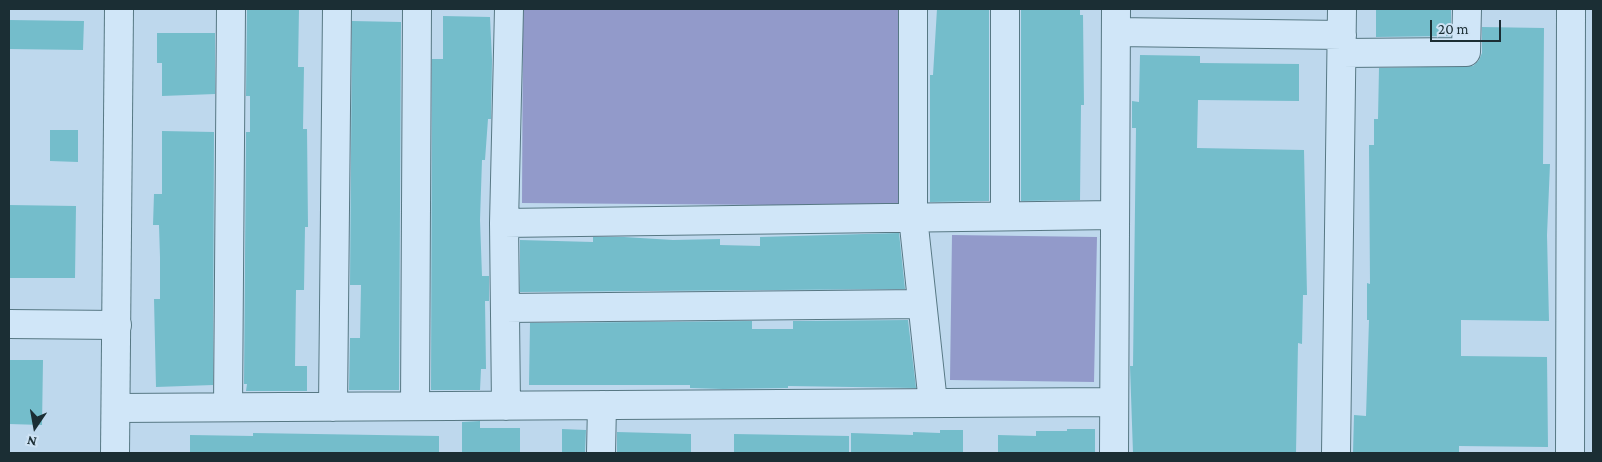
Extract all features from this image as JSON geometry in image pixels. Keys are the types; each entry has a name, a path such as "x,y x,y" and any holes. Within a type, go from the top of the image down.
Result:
{"street":[{"path":"115,453 117,408 119,9"},
{"path":"228,407 231,9"},
{"path":"333,407 337,9"},
{"path":"415,406 417,9"},
{"path":"506,406 504,223 508,9"},
{"path":"913,9 913,217 933,403"},
{"path":"1005,9 1005,216"},
{"path":"1114,453 1116,20 1342,32 1466,52 1466,9"},
{"path":"1570,453 1571,9"},
{"path":"1336,453 1342,32"},
{"path":"504,223 1115,215"},
{"path":"505,308 922,304"},
{"path":"9,324 117,325"},
{"path":"117,408 1114,402"},
{"path":"601,453 602,405"}],"shaded area":[{"path":"523,9 900,9 899,206 522,203"},
{"path":"952,235 1097,237 1094,382 950,380"}],"building":[{"path":"247,9 299,9 298,67 304,67 303,129 307,129 308,227 305,227 304,290 296,290 295,366 307,366 307,391 246,391 247,384 244,384 246,132 250,132 250,96 246,96"},
{"path":"937,9 989,9 989,201 930,202 930,75 933,75"},
{"path":"1021,9 1080,9 1080,15 1083,15 1084,105 1081,105 1080,200 1021,201"},
{"path":"1376,9 1451,9 1451,36 1376,37"},
{"path":"443,16 490,17 492,60 491,119 488,119 485,160 482,160 480,220 482,276 489,276 489,301 485,301 486,369 481,369 480,390 431,390 432,59 443,59"},
{"path":"9,20 84,21 83,50 9,49"},
{"path":"352,21 401,22 399,390 349,390 350,338 360,338 361,285 350,285"},
{"path":"1482,27 1544,28 1543,164 1550,164 1547,235 1549,321 1461,320 1461,356 1547,357 1548,447 1459,446 1459,453 1353,453 1354,415 1366,416 1369,320 1367,320 1367,283 1370,284 1369,145 1374,145 1374,119 1378,119 1379,68 1473,66 1479,60 1482,53"},
{"path":"157,33 215,33 215,94 162,96 162,63 157,63"},
{"path":"1140,55 1200,56 1200,63 1299,64 1299,101 1198,100 1197,148 1304,150 1307,295 1303,295 1302,344 1298,343 1296,453 1133,453 1130,366 1133,366 1136,128 1132,128 1132,101 1139,102"},
{"path":"50,130 78,130 78,162 50,161"},
{"path":"162,131 214,132 213,385 156,387 154,299 160,299 160,257 159,225 153,225 154,194 162,194"},
{"path":"9,205 76,206 75,278 9,278"},
{"path":"899,233 905,289 520,292 520,240 593,242 593,237 673,240 720,239 720,245 760,246 760,237"},
{"path":"908,320 916,388 788,386 788,388 723,389 690,388 690,385 529,385 530,323 752,321 752,329 793,329 793,321"},
{"path":"9,360 43,360 42,425 9,424"},
{"path":"480,421 480,428 520,428 520,453 462,453 462,422"},
{"path":"562,429 586,430 585,453 562,453"},
{"path":"1067,429 1095,429 1095,453 998,453 998,435 1036,436 1036,431 1067,431"},
{"path":"940,430 963,430 963,453 851,453 851,433 913,435 913,432 940,433"},
{"path":"617,432 691,434 691,453 617,453"},
{"path":"253,433 439,436 439,453 190,453 190,435 253,436"},
{"path":"734,434 849,436 849,453 734,453"}]}
